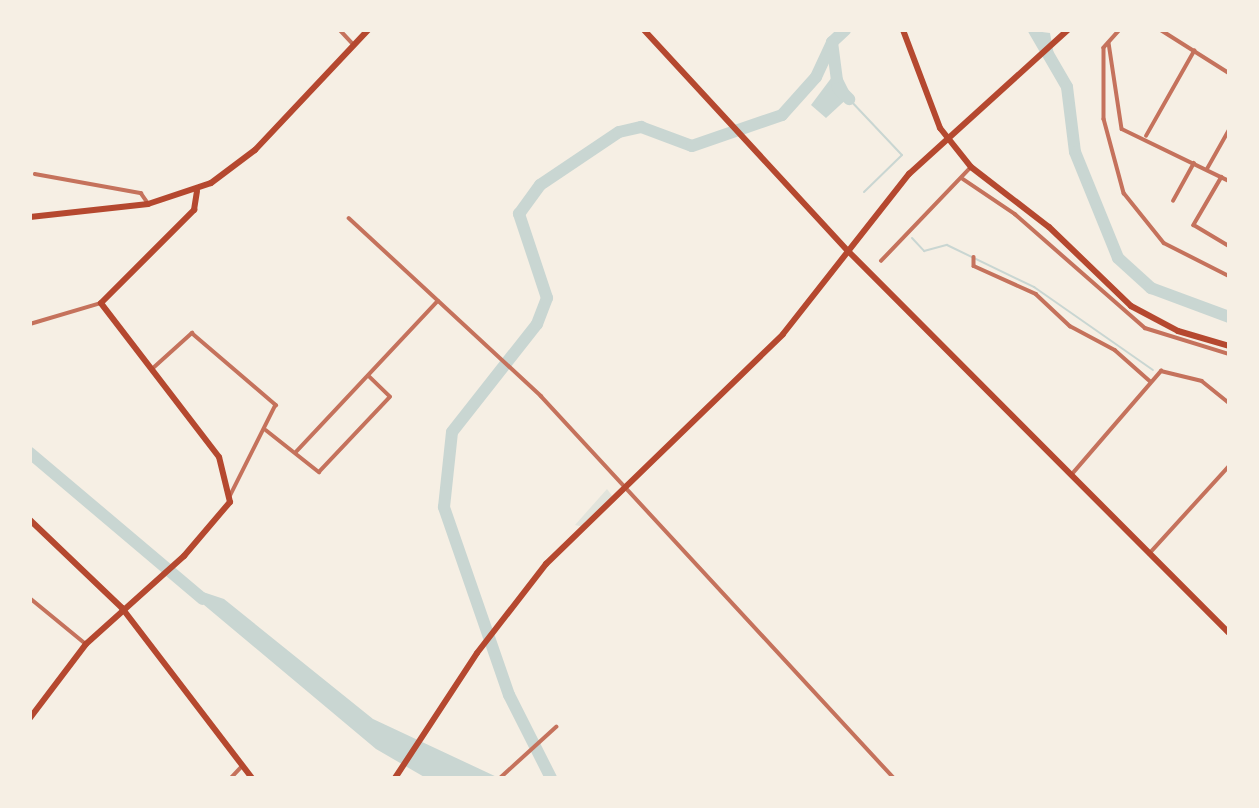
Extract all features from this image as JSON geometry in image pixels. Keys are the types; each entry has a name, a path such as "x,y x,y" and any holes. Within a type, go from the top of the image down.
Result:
{"main road":[{"path":"30,216 148,204 197,191 243,161 368,30"},
{"path":"644,30 756,146 849,252 1073,473 1149,554 1229,633"},
{"path":"903,30 940,128 971,167 1049,227 1131,306 1178,331 1229,346"},
{"path":"396,778 438,711 507,612 621,487 783,334 909,174 1068,30"},
{"path":"30,718 86,644 122,608 158,581 220,520 230,497 219,457 101,303 194,210 197,191"},
{"path":"30,520 122,608 252,778"}],"street":[{"path":"340,30 353,44"},
{"path":"1120,30 1109,43 1104,119 1127,199 1180,255 1229,276"},
{"path":"1161,30 1229,73"},
{"path":"1109,43 1117,122 1229,181"},
{"path":"1146,136 1194,51"},
{"path":"1207,170 1229,130"},
{"path":"1173,201 1194,163"},
{"path":"881,261 963,179 971,167"},
{"path":"35,174 141,192 148,204"},
{"path":"1222,177 1194,225 1229,246"},
{"path":"963,179 1015,214 1145,328 1229,354"},
{"path":"349,218 513,370 894,778"},
{"path":"974,257 971,263 1036,294 1069,326 1115,350 1150,381"},
{"path":"296,452 438,301"},
{"path":"30,324 101,303"},
{"path":"152,369 192,333 270,394 276,405 266,430 230,497"},
{"path":"1073,473 1161,371 1189,376 1229,403"},
{"path":"266,430 318,472 390,397 368,376"},
{"path":"1149,554 1229,466"},
{"path":"30,598 86,644"},
{"path":"500,778 521,755 556,727"},
{"path":"231,778 242,766"}],"shaded area":[{"path":"1026,30 1050,33 1057,72 1037,37"},
{"path":"838,69 851,95 826,118 811,105"},
{"path":"607,489 613,497 584,527 575,525"},
{"path":"179,584 224,599 373,719 499,778 426,778 376,749"}],"waterway":[{"path":"845,30 832,42 838,88 849,99"},
{"path":"1034,30 1067,87 1075,152 1118,258 1151,288 1229,317"},
{"path":"551,778 509,695 444,507 452,432 537,324 547,298 519,214 540,185 619,132 641,127 692,146 782,115 816,77 832,42"},
{"path":"849,99 902,155 864,192"},
{"path":"912,238 924,251 947,245 1034,287 1153,370"},
{"path":"30,453 203,599"}]}
